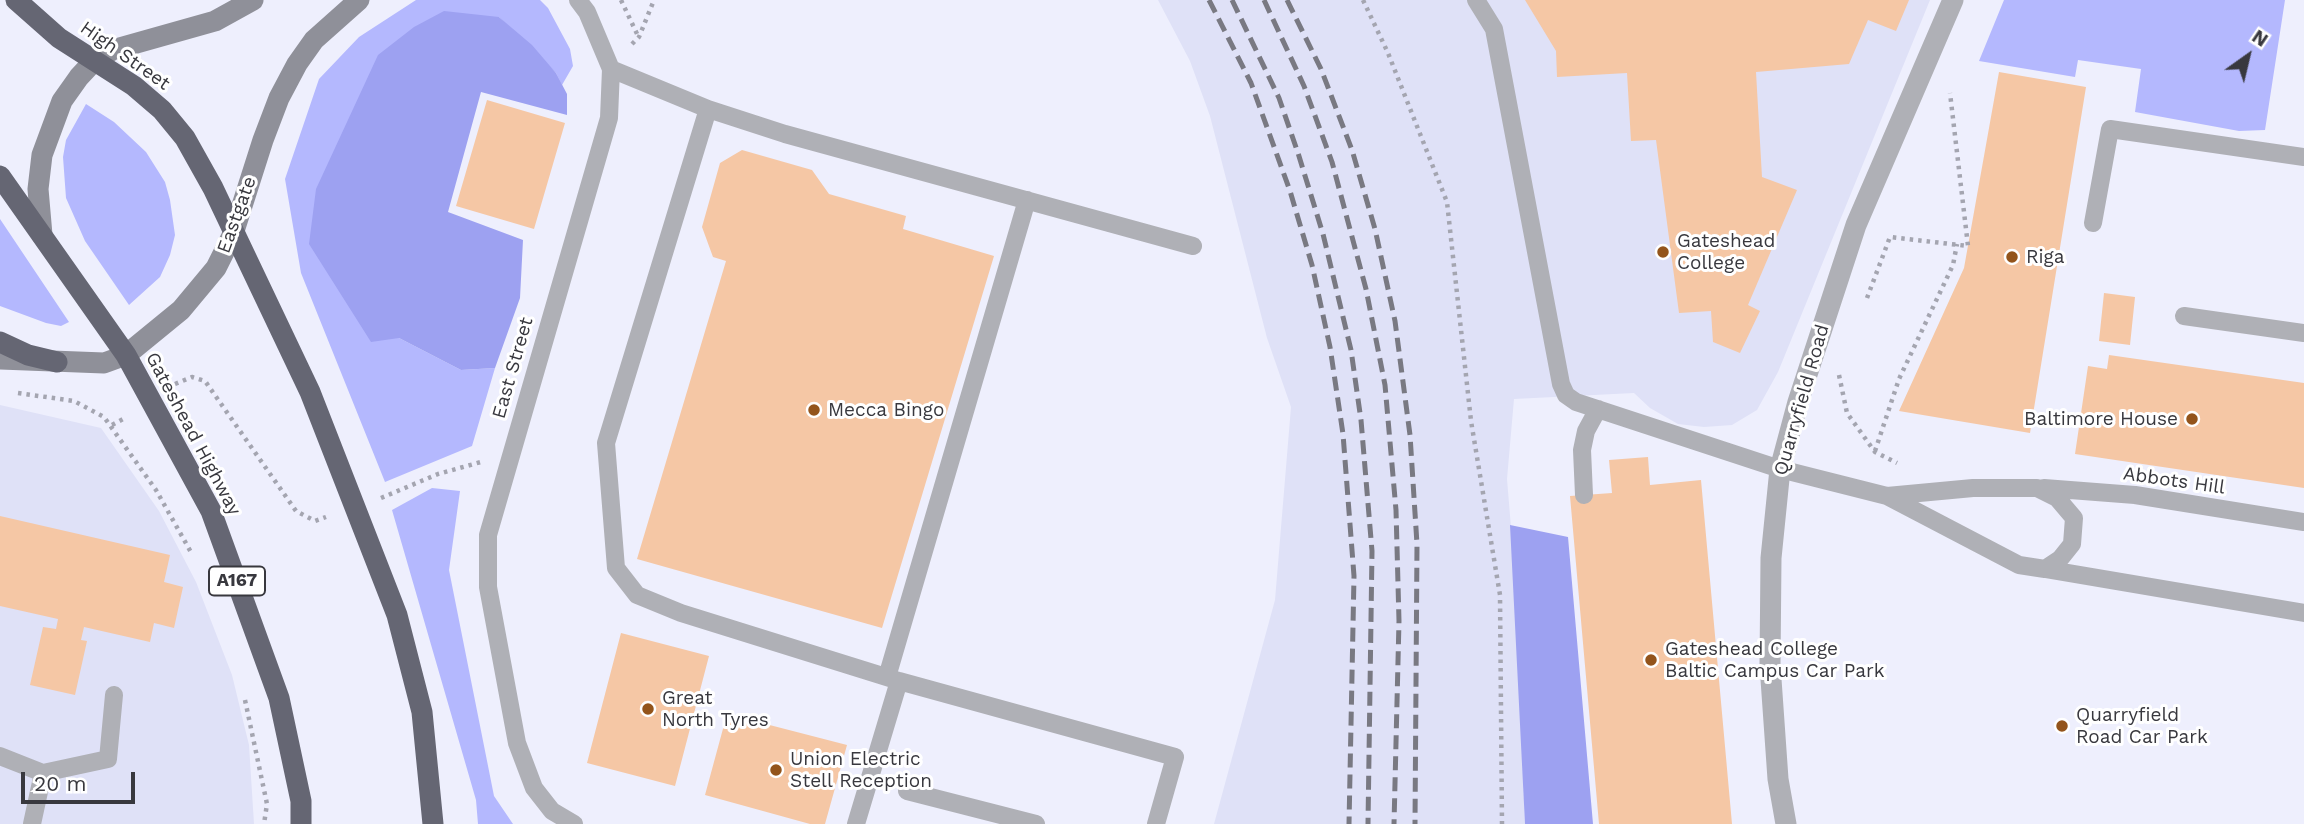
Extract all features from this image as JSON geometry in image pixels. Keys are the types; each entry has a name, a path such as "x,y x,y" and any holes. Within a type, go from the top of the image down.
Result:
{"highway":[{"name":"High Street","path":"16,0 93,62 134,86 162,110 185,138 208,178 233,234"},
{"name":"Gateshead Highway","path":"0,176 126,355 211,511 279,698 300,801 301,824"},
{"path":"233,234 310,392 397,615 422,712 433,824"},
{"path":"0,342 28,355 57,362"}],"street":[{"path":"42,235 38,189 46,141 62,101 93,62 121,47 215,21 253,0"},
{"name":"Eastgate","path":"0,359 104,363 126,355 158,331 197,293 216,268 233,234 267,130 297,64 314,40 359,0"},
{"name":"Quarryfield Road","path":"1786,824 1778,779 1770,665 1771,558 1780,469 1805,380 1856,225 1953,0"}],"lane":[{"name":"Abbots Hill","path":"1476,0 1494,29 1560,384 1566,395 1576,402 1780,469 1887,496 2019,565 2304,612"},
{"name":"East Street","path":"574,824 552,811 534,788 517,743 488,587 488,536 609,118 611,69 583,4"},
{"path":"611,69 708,109 785,134 1193,246"},
{"path":"708,109 607,443 616,568 637,594 659,604 893,679 1175,757 1156,824"},
{"path":"2093,223 2110,129 2304,157"},
{"path":"856,824 893,679 1027,201"},
{"path":"2184,316 2304,332"},
{"path":"1584,495 1582,450 1586,431 1598,409"},
{"name":"Abbots Hill","path":"1887,496 1973,488 2037,488 2135,495 2304,522"},
{"path":"2037,488 2057,498 2074,518 2072,544 2060,559 2045,569"},
{"path":"0,756 43,773 108,760 114,695"},
{"path":"32,824 43,773"},
{"path":"907,791 1036,824"}],"path":[{"path":"621,0 639,37"},
{"path":"611,69 639,37 654,0"},
{"path":"1363,0 1388,53 1447,202 1471,421 1500,595 1502,824"},
{"path":"1867,299 1890,237 1968,246 1950,93"},
{"path":"1875,452 1899,379 1953,265 1957,244"},
{"path":"1843,362 1838,374 1847,413 1875,452 1897,463"},
{"path":"177,382 192,377 205,381 296,511 306,519 315,521 330,515"},
{"path":"9,392 74,401 91,408 113,425 156,490 195,560"},
{"path":"392,493 438,474 510,454"},
{"path":"244,697 267,804 264,824"}],"shaded area":[{"path":"416,0 540,0 548,8 570,49 573,66 562,85 556,73 499,17 399,338 461,370 495,368 472,446 385,482 301,273 285,179 319,79 359,37"},
{"path":"1158,0 1930,0 1778,372 1757,410 1732,425 1704,427 1678,424 1650,408 1634,393 1514,399 1507,479 1515,576 1525,824 1214,824 1275,600 1291,407 1267,338 1210,116 1190,61"},
{"path":"2004,0 2285,0 2265,130 2239,131 2135,112 2141,69 2078,60 2075,77 1979,61"},
{"path":"444,11 499,17 532,45 556,73 567,94 567,115 481,92 448,212 523,240 520,298 495,368 461,370 399,338 371,342 309,244 316,189 378,55 414,27"},
{"path":"86,104 114,122 146,152 165,182 170,200 175,235 170,255 160,277 129,305 85,241 66,198 63,157 66,140"},
{"path":"0,219 69,322 61,326 46,323 0,306"},
{"path":"0,405 101,428 159,511 196,582 232,675 249,745 254,824 0,824"},
{"path":"432,488 460,491 449,570 494,796 513,824 478,824 476,800 392,510"},
{"path":"1510,525 1568,537 1593,824 1525,824"}],"building":[{"path":"1525,0 1909,0 1896,31 1868,20 1849,64 1756,72 1762,177 1797,190 1748,305 1760,311 1740,353 1713,342 1711,311 1679,313 1656,140 1631,141 1627,73 1557,77 1556,51"},
{"name":"Riga","path":"1999,72 2086,87 2030,433 1899,411 1964,268"},
{"path":"487,100 565,123 534,229 456,206"},
{"name":"Mecca Bingo","path":"742,150 812,170 829,194 906,216 903,229 994,256 882,628 637,559 726,261 713,257 702,227 720,163"},
{"path":"2104,293 2135,297 2130,345 2099,341"},
{"name":"Baltimore House","path":"2109,355 2304,383 2304,488 2075,454 2088,366 2107,369"},
{"name":"Gateshead College Baltic Campus Car Park","path":"1648,457 1650,485 1701,480 1732,824 1599,824 1570,496 1612,493 1609,460"},
{"path":"0,516 170,555 164,582 183,587 174,628 154,623 150,642 84,627 81,640 87,641 75,695 30,685 43,627 56,629 58,619 0,606"},
{"name":"Great North Tyres","path":"621,633 709,656 675,786 587,763"},
{"name":"Union Electric Stell Reception","path":"727,714 847,745 825,824 810,824 705,795"}],"railway":[{"path":"1209,0 1251,83 1290,191 1312,265 1330,347 1343,434 1354,576 1349,824"},
{"path":"1232,0 1279,98 1298,153 1323,234 1351,350 1361,420 1372,551 1368,824"},
{"path":"1264,0 1304,86 1332,162 1366,289 1385,385 1396,510 1399,621 1394,824"},
{"path":"1287,0 1321,69 1352,150 1375,229 1395,321 1410,435 1417,544 1415,824"}],"place":[{"name":"Gateshead College","path":"1663,252"},
{"name":"Riga","path":"2012,257"},
{"name":"Mecca Bingo","path":"814,410"},
{"name":"Baltimore House","path":"2192,419"},
{"name":"Gateshead College Baltic Campus Car Park","path":"1651,660"},
{"name":"Great North Tyres","path":"648,709"},
{"name":"Quarryfield Road Car Park","path":"2062,726"},
{"name":"Union Electric Stell Reception","path":"776,770"}]}
